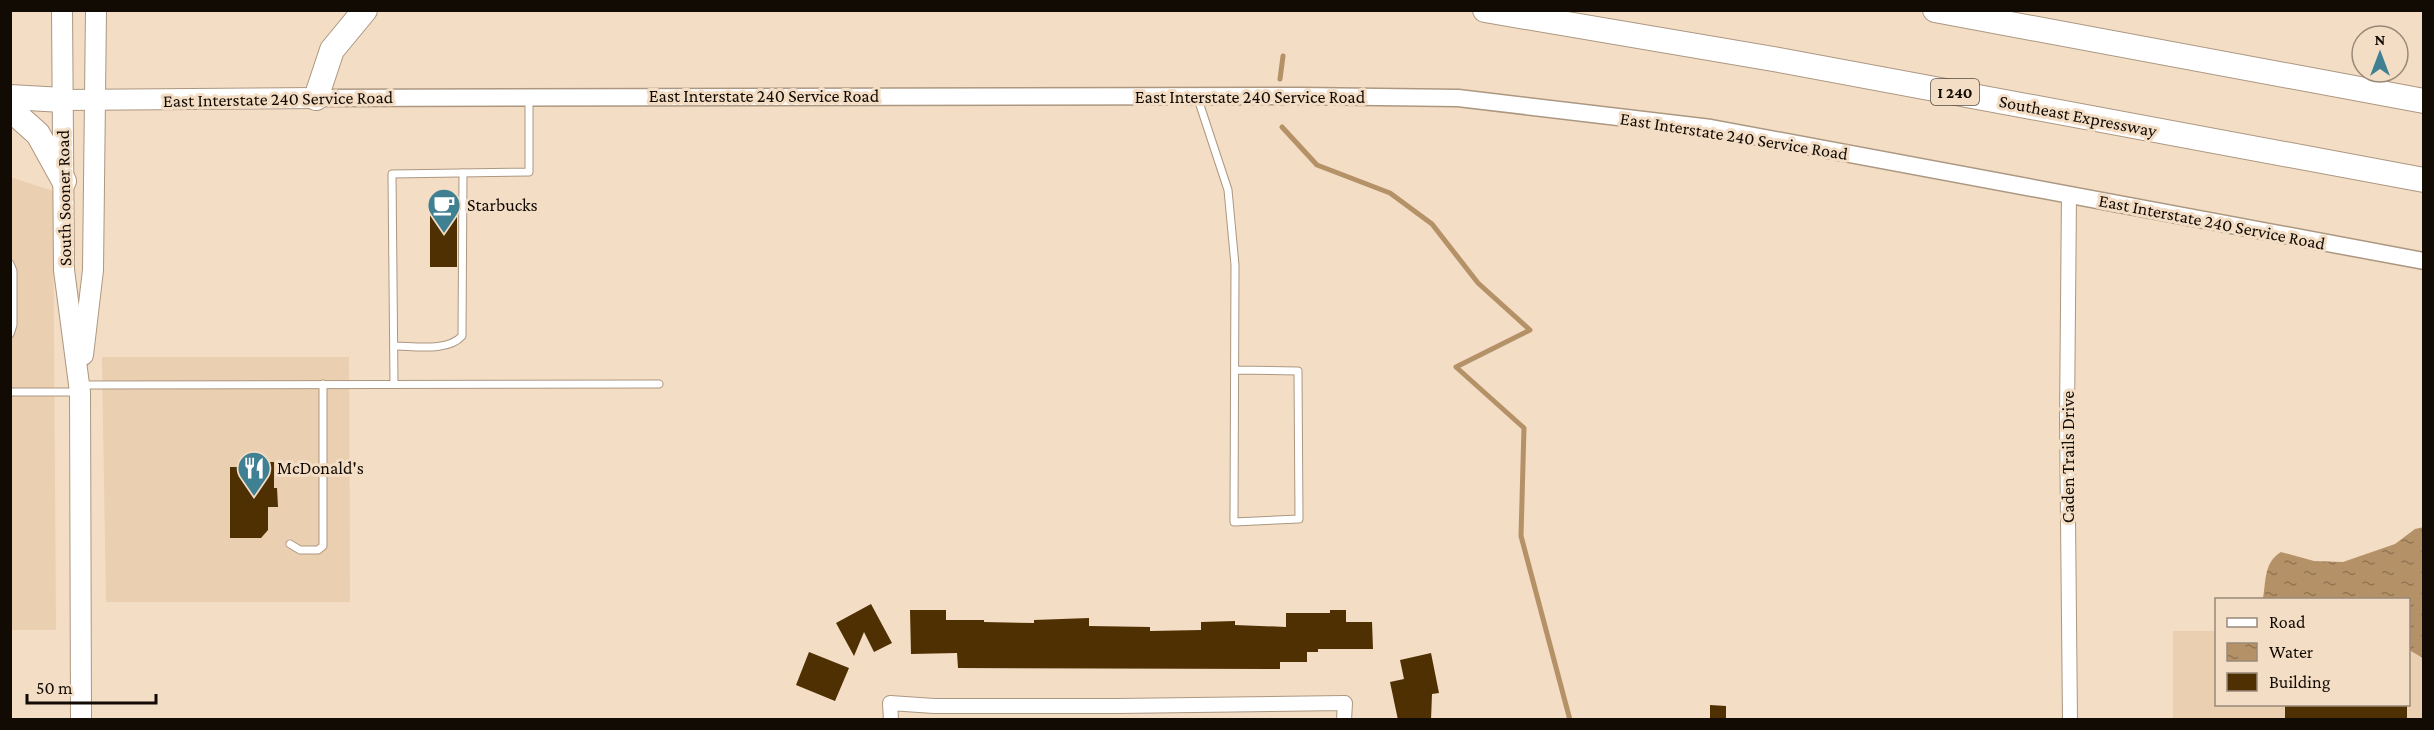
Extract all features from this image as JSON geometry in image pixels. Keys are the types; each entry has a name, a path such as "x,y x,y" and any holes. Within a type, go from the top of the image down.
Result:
{"highway":[{"path":"316,98 332,50 365,10"},
{"name":"Southeast Expressway","path":"1485,10 1779,60 2424,180"},
{"path":"1935,10 2424,101"},
{"path":"10,97 63,100"},
{"path":"10,109 38,135 64,181"}],"main road":[{"name":"South Sooner Road","path":"62,10 64,270 80,388"},
{"name":"South Sooner Road","path":"81,720 80,388 93,270 96,10"},
{"name":"East Interstate 240 Service Road","path":"63,100 316,98"}],"street":[{"name":"East Interstate 240 Service Road","path":"316,98 1197,96 1458,98 1711,128 2424,261"},
{"name":"Caden Trails Drive","path":"2069,195 2067,418 2070,720"},
{"path":"891,720 890,703 1117,713 1345,703 1344,720"}],"lane":[{"path":"1197,96 1228,190 1235,265 1234,522 1299,519 1298,371 1235,370"},
{"path":"394,384 392,174 529,172 529,97"},
{"path":"394,346 445,346 462,336 463,173"},
{"path":"10,264 13,271 13,325 10,334"},
{"path":"290,544 300,550 318,550 323,546 323,384"},
{"path":"10,392 80,388 323,384 659,384"}],"shaded area":[{"path":"10,177 53,191 56,630 11,630"},
{"path":"102,357 349,357 350,602 106,602"},
{"path":"2173,631 2215,631 2215,706 2410,706 2410,632 2423,632 2423,719 2173,719"}],"water":[{"path":"2424,527 2423,658 2410,651 2410,598 2263,598 2271,561 2281,552 2314,561 2343,562 2395,544 2415,529"}],"building":[{"name":"Starbucks","path":"430,200 457,200 457,267 430,267"},
{"name":"McDonald's","path":"246,462 274,462 274,488 277,488 278,507 268,507 268,530 261,538 230,538 230,467 244,467"},
{"path":"871,604 892,643 874,652 864,632 854,656 836,623"},
{"path":"910,610 946,610 946,620 984,620 984,622 1034,623 1034,620 1089,618 1089,626 1150,627 1150,631 1201,630 1201,622 1235,621 1235,625 1286,627 1286,613 1330,613 1330,610 1346,610 1346,622 1372,622 1373,649 1318,649 1318,652 1307,652 1307,662 1280,662 1280,669 958,668 957,653 911,654"},
{"path":"809,652 849,668 835,701 796,685"},
{"path":"1431,653 1439,693 1432,694 1431,720 1398,720 1390,682 1404,679 1400,660"},
{"path":"1710,705 1726,706 1726,720 1710,720"},
{"path":"2285,706 2407,706 2407,720 2285,720"}],"waterway":[{"path":"1280,79 1283,56"},
{"path":"1282,127 1317,165 1390,193 1432,224 1478,283 1530,330 1456,367 1524,428 1521,536 1570,720"}],"place":[{"name":"Starbucks","path":"444,234"},
{"name":"McDonald's","path":"254,497"}]}
